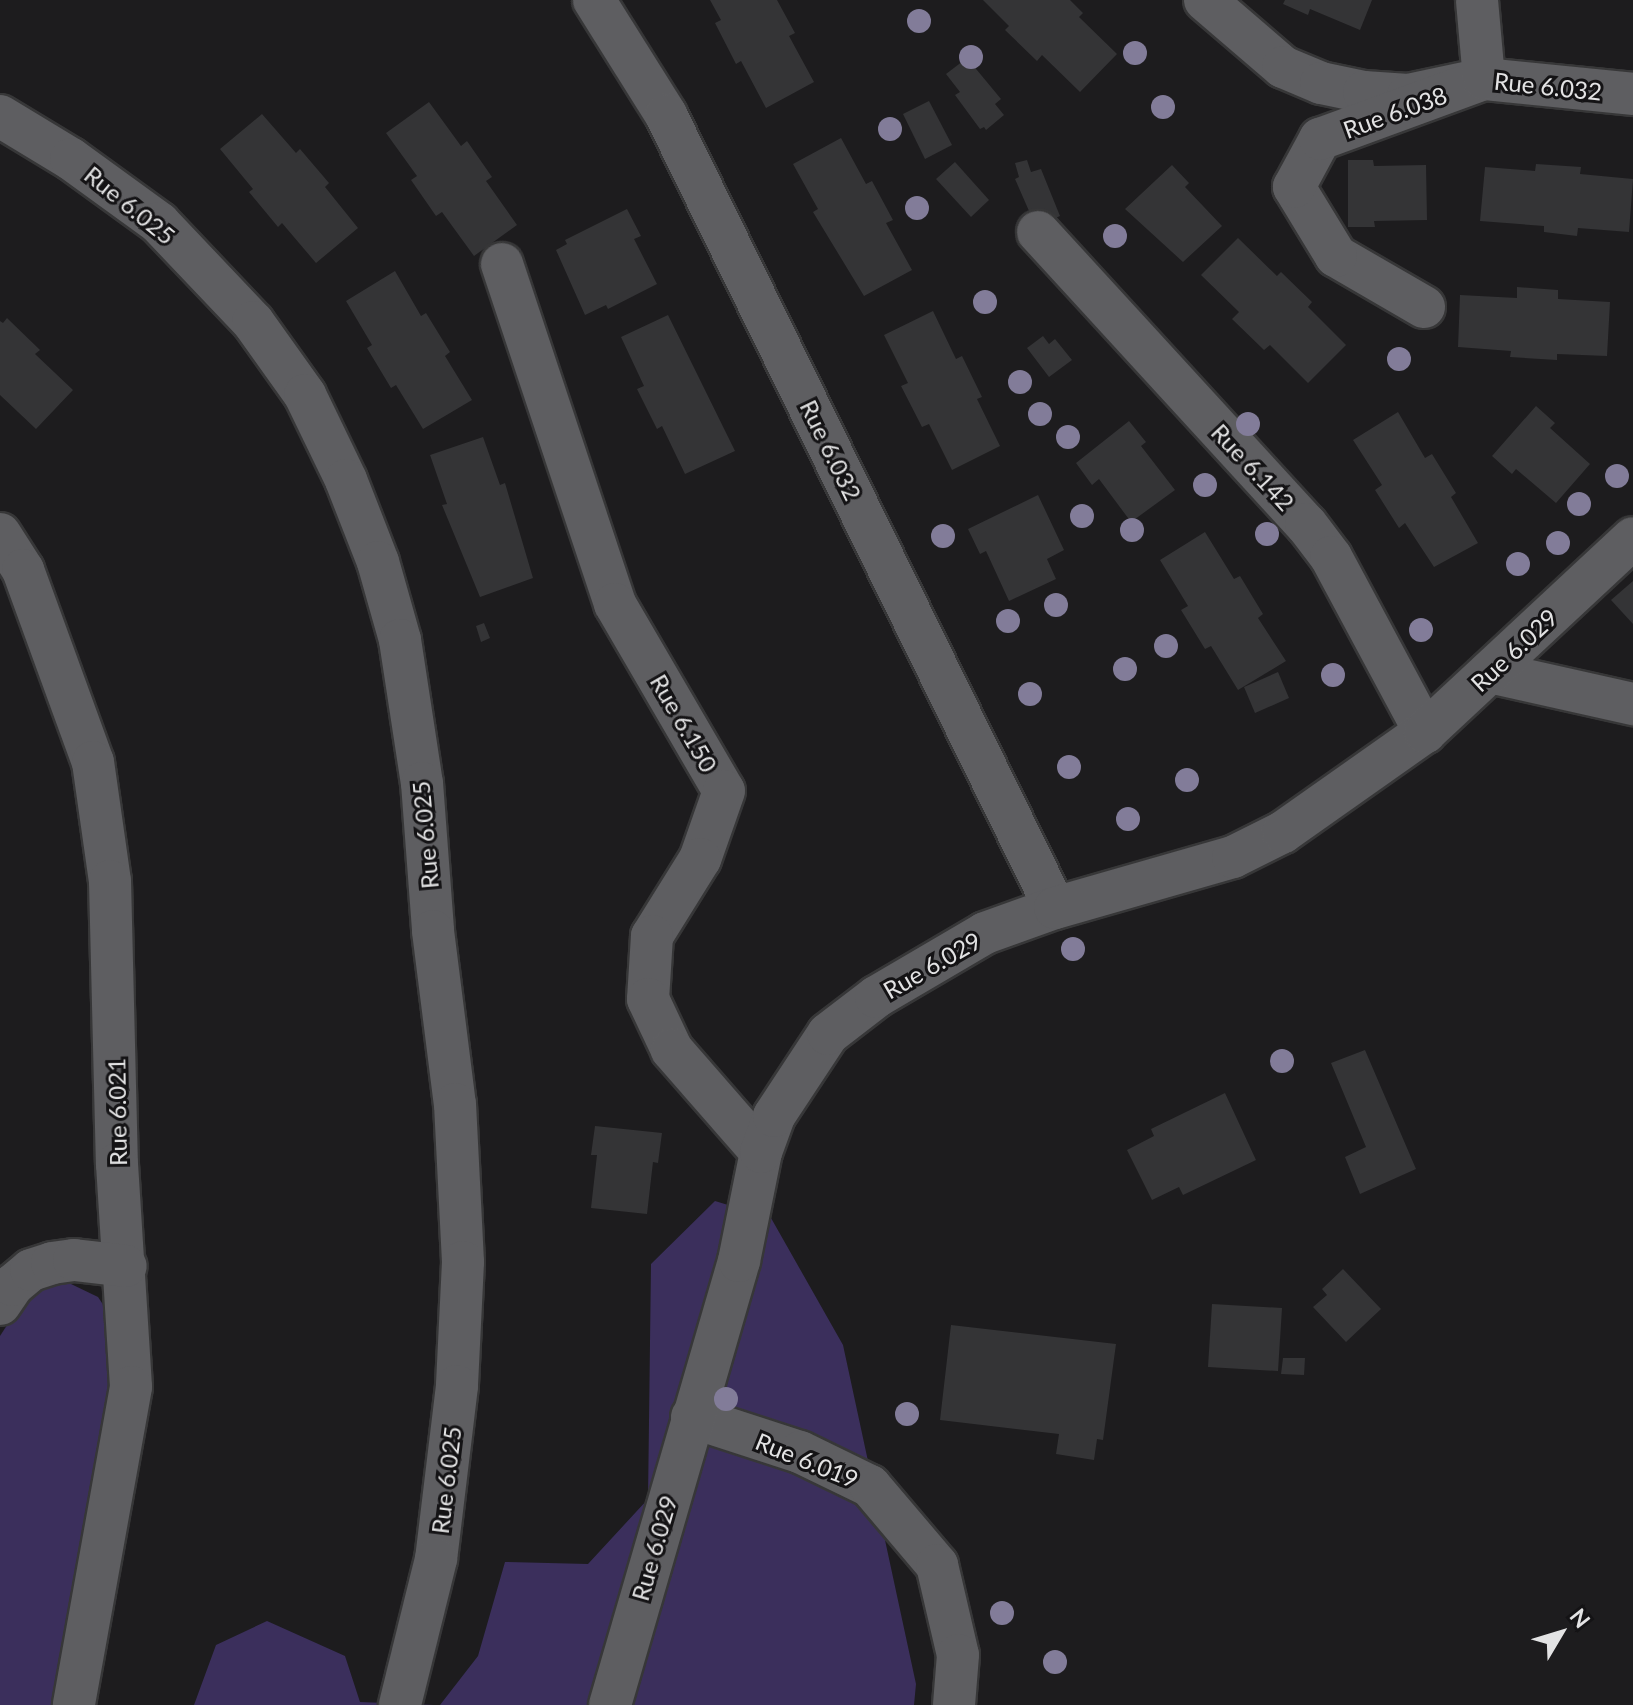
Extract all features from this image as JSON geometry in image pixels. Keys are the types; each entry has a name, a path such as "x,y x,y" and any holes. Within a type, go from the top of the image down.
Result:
{"street":[{"name":"Rue 6.032","path":"594,0 666,115 1055,908"},
{"name":"Rue 6.032","path":"1205,0 1283,67 1321,83 1364,92 1408,95 1484,79 1633,94"},
{"path":"1477,0 1484,79"},
{"name":"Rue 6.038","path":"1424,307 1336,256 1294,187 1320,139 1484,79"},
{"name":"Rue 6.025","path":"0,116 71,159 159,223 253,322 305,395 346,480 378,562 400,640 422,783 433,931 455,1104 463,1262 457,1386 436,1559 400,1705"},
{"name":"Rue 6.142","path":"1038,232 1306,524 1331,557 1425,732"},
{"name":"Rue 6.150","path":"502,264 615,604 724,791 700,859 652,936 648,999 672,1050 761,1152"},
{"name":"Rue 6.021","path":"0,534 23,570 93,762 110,881 117,1164 126,1266 131,1387 74,1705"},
{"name":"Rue 6.029","path":"610,1705 739,1261 761,1152 774,1116 828,1034 845,1019 985,933 1055,908 1233,857 1283,832 1425,732 1633,538"},
{"path":"1490,672 1633,704"},
{"path":"0,1304 13,1285 31,1270 52,1263 74,1260 126,1266"},
{"name":"Rue 6.019","path":"692,1417 800,1452 870,1486 937,1565 958,1655 954,1705"}],"shaded area":[{"path":"715,1201 771,1218 843,1345 916,1684 914,1705 440,1705 478,1656 505,1562 588,1564 648,1499 651,1264"},
{"path":"51,1284 71,1284 98,1297 110,1315 121,1350 56,1705 0,1705 0,1336 22,1302"},
{"path":"267,1621 345,1656 360,1702 434,1705 194,1705 216,1645"}],"building":[{"path":"710,0 777,0 795,33 789,36 814,82 766,108 741,61 736,64 715,23 721,20"},
{"path":"983,0 1070,0 1083,13 1079,17 1117,54 1080,92 1042,55 1037,61 1005,30 1009,26"},
{"path":"1285,0 1372,0 1360,30 1310,9 1308,15 1283,4"},
{"path":"967,58 1001,99 995,104 1004,115 986,130 984,127 980,129 955,95 960,92 946,74"},
{"path":"929,101 952,145 925,159 903,114"},
{"path":"429,102 461,146 467,141 492,177 486,181 517,225 474,256 442,212 436,216 411,180 417,176 386,133"},
{"path":"262,114 296,153 300,149 329,183 325,187 358,228 316,263 282,223 278,227 249,192 253,189 220,149"},
{"path":"841,138 866,184 872,181 893,220 886,223 912,270 864,296 813,212 818,209 793,164"},
{"path":"1027,160 1031,172 1041,169 1060,216 1036,227 1015,179 1019,177 1015,163"},
{"path":"1348,160 1373,160 1374,166 1426,165 1427,220 1374,221 1375,227 1348,227"},
{"path":"955,162 989,200 971,217 936,179"},
{"path":"1536,164 1581,167 1580,174 1633,179 1629,232 1578,228 1577,236 1544,232 1544,226 1480,221 1485,167 1535,171"},
{"path":"1172,165 1189,183 1185,187 1222,226 1183,262 1125,209"},
{"path":"627,209 641,236 634,239 657,284 608,309 606,305 585,315 556,250 567,244 565,240"},
{"path":"1238,238 1277,276 1281,272 1312,302 1308,307 1346,345 1308,383 1270,345 1264,350 1232,319 1239,312 1201,275"},
{"path":"395,271 421,316 426,313 450,352 445,356 472,400 423,429 396,385 391,388 367,348 372,345 346,301"},
{"path":"1517,287 1558,290 1558,299 1610,302 1607,356 1557,354 1557,360 1510,357 1511,351 1458,347 1460,295 1517,298"},
{"path":"933,311 956,359 962,356 982,397 977,399 1000,446 952,470 929,424 922,427 901,386 908,383 884,335"},
{"path":"668,315 735,451 685,474 662,426 657,429 637,389 644,386 621,337"},
{"path":"7,318 40,350 35,354 73,390 36,429 0,395 0,321 3,323"},
{"path":"1043,336 1049,344 1055,339 1072,360 1049,377 1027,348"},
{"path":"1536,406 1555,423 1550,428 1590,464 1556,503 1516,469 1512,474 1492,456"},
{"path":"1398,412 1425,458 1432,454 1456,493 1451,497 1478,543 1434,567 1405,523 1399,528 1375,490 1382,485 1353,440"},
{"path":"1129,421 1146,442 1141,446 1175,490 1131,522 1099,479 1092,485 1076,463"},
{"path":"483,437 500,485 505,483 533,578 480,597 442,505 447,504 430,455"},
{"path":"1038,495 1064,550 1047,559 1056,579 1009,601 986,551 980,554 968,529"},
{"path":"1205,532 1234,579 1240,576 1263,614 1258,618 1286,661 1238,690 1211,646 1205,649 1181,610 1188,606 1160,560"},
{"path":"1633,581 1633,624 1611,600"},
{"path":"484,623 490,638 481,642 476,626"},
{"path":"1278,672 1289,698 1255,713 1244,687"},
{"path":"1365,1050 1416,1169 1360,1194 1345,1157 1366,1147 1331,1063"},
{"path":"1225,1093 1256,1160 1183,1195 1179,1187 1152,1200 1127,1150 1154,1136 1151,1129"},
{"path":"595,1126 662,1133 658,1163 653,1162 647,1214 591,1208 597,1155 591,1155"},
{"path":"1343,1269 1381,1309 1346,1342 1313,1307 1327,1295 1322,1289"},
{"path":"1212,1304 1282,1308 1278,1371 1208,1367"},
{"path":"951,1325 1116,1344 1103,1440 1097,1439 1094,1460 1056,1454 1059,1434 940,1420"},
{"path":"1283,1358 1305,1358 1304,1375 1281,1374"}]}
